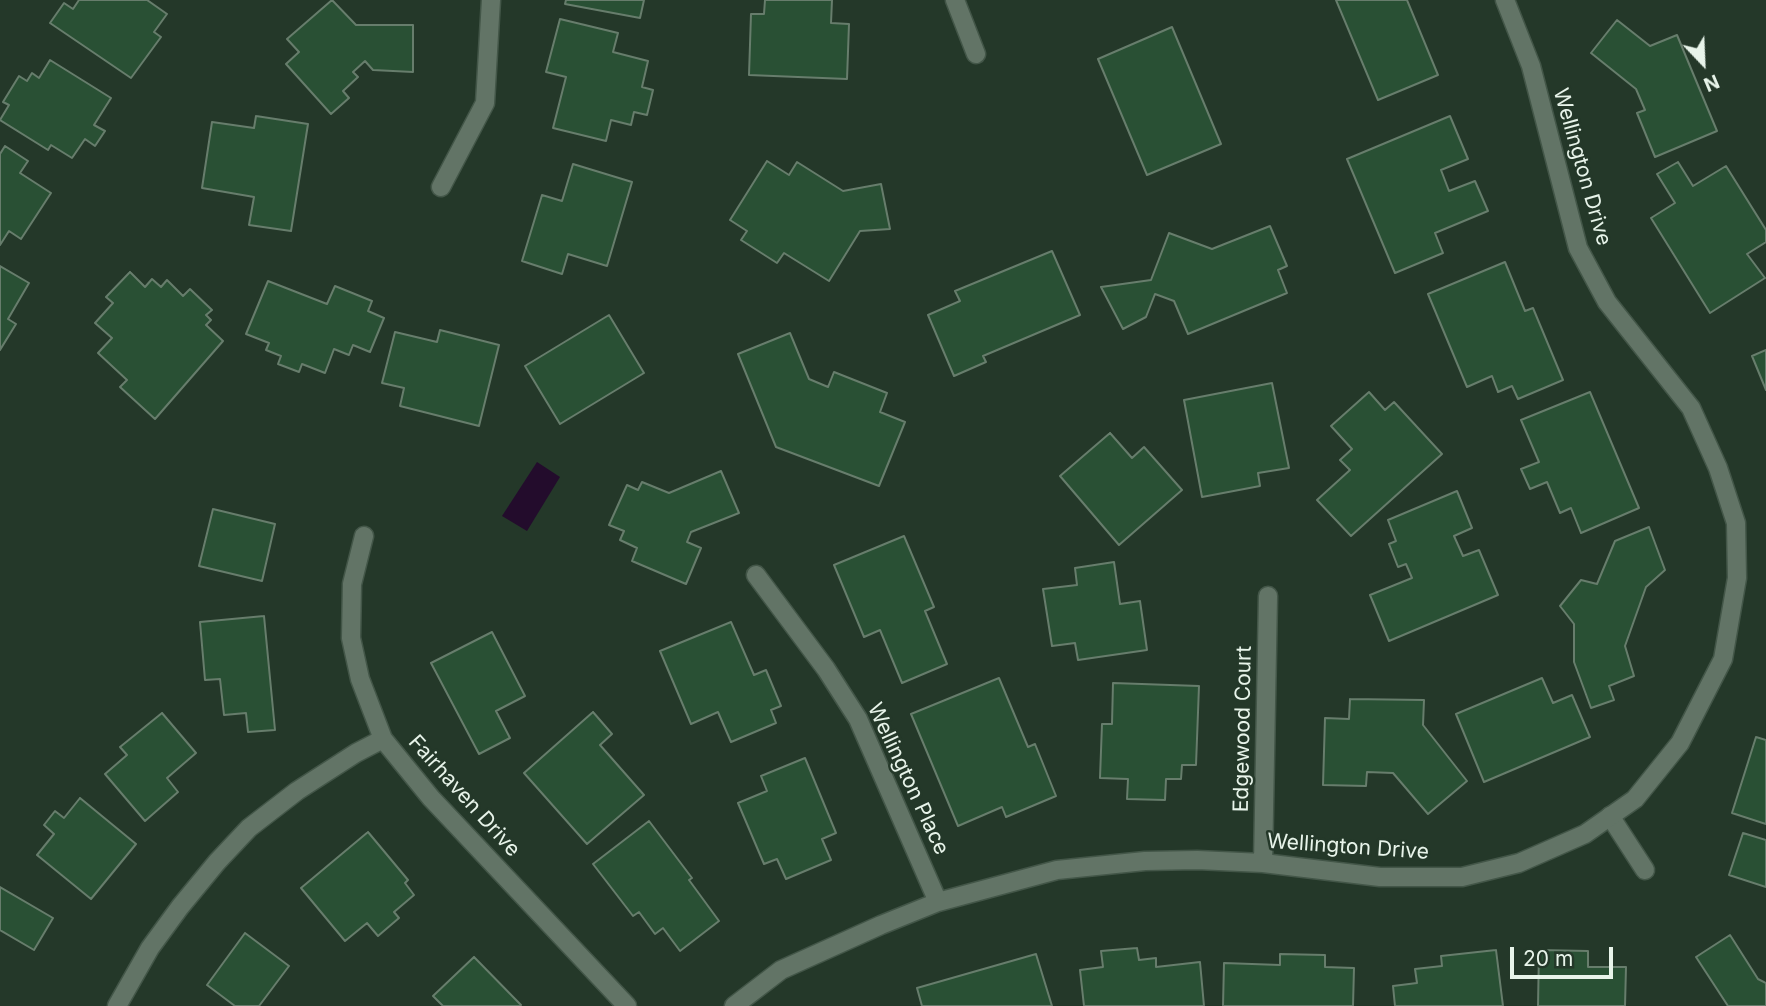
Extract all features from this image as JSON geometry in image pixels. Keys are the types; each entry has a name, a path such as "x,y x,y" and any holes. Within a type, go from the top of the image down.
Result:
{"street":[{"path":"440,187 485,103 491,0"},
{"path":"955,0 976,54"},
{"name":"Wellington Drive","path":"734,1006 781,970 881,925 938,902 1060,870 1145,861 1197,860 1263,863 1380,877 1462,877 1518,863 1585,834 1634,799 1680,743 1723,659 1737,578 1736,523 1718,468 1691,408 1607,302 1578,248 1531,66 1505,0"},
{"name":"Fairhaven Drive","path":"364,536 352,584 351,638 360,679 383,739 431,798 627,1006"},
{"name":"Wellington Place","path":"756,575 826,669 858,719 938,902"},
{"name":"Edgewood Court","path":"1263,863 1268,596"},
{"path":"117,1006 150,948 180,906 249,828 297,791 383,739"},
{"path":"1610,816 1645,870"}],"shaded area":[{"path":"537,462 560,477 527,531 502,516"}],"building":[{"path":"79,0 147,0 167,14 154,32 161,37 131,78 50,23 64,3 73,9"},
{"path":"332,0 356,25 413,25 413,72 373,70 365,61 353,72 358,77 343,91 349,98 331,114 286,64 299,52 287,39"},
{"path":"566,0 644,0 640,18 565,4"},
{"path":"765,0 832,0 831,23 849,24 847,79 749,75 751,14 764,14"},
{"path":"1336,0 1407,0 1438,75 1378,100"},
{"path":"560,19 618,33 613,52 648,61 642,87 653,90 647,115 634,112 631,125 611,120 606,141 553,128 566,77 546,72"},
{"path":"1617,20 1650,46 1677,35 1717,131 1655,157 1637,113 1645,110 1636,89 1591,53"},
{"path":"1172,27 1221,144 1147,175 1098,59"},
{"path":"50,60 111,98 94,125 105,131 95,146 85,139 72,158 51,145 48,150 0,120 9,105 3,102 19,76 27,81 32,73 39,78"},
{"path":"256,116 308,124 291,231 249,225 254,197 202,188 212,122 254,128"},
{"path":"1450,116 1468,159 1441,170 1449,191 1475,181 1488,211 1435,233 1443,253 1395,273 1347,159"},
{"path":"5,146 28,161 20,173 51,193 21,239 9,231 0,245 0,154"},
{"path":"767,161 789,175 797,162 843,191 881,184 890,229 860,231 829,281 784,253 777,263 741,240 747,231 730,220"},
{"path":"1678,162 1693,186 1726,166 1766,230 1766,242 1747,254 1765,278 1710,313 1651,218 1675,203 1657,174"},
{"path":"573,164 632,182 607,266 568,254 562,274 522,261 542,195 562,201"},
{"path":"1270,226 1287,266 1278,270 1287,293 1188,334 1174,301 1155,294 1146,317 1123,329 1101,287 1151,280 1169,233 1212,249"},
{"path":"1052,251 1080,315 983,356 986,362 954,376 928,315 960,301 955,291"},
{"path":"1505,262 1525,311 1533,308 1563,380 1518,399 1512,386 1498,392 1492,376 1467,387 1428,294"},
{"path":"0,266 29,283 8,319 16,324 0,350"},
{"path":"130,272 145,287 152,279 161,287 167,280 183,296 190,289 212,310 206,315 211,320 206,325 223,341 155,419 120,387 127,380 98,353 112,338 95,323 113,303 106,297"},
{"path":"268,281 327,304 335,286 372,301 368,311 384,318 370,352 353,345 349,355 334,349 325,373 302,364 299,372 278,364 281,356 266,350 269,343 246,334"},
{"path":"609,315 644,373 560,424 525,366"},
{"path":"440,330 499,345 479,426 400,406 404,388 382,383 395,332 437,342"},
{"path":"790,333 809,379 828,387 834,372 887,393 880,412 905,422 879,486 776,447 738,354"},
{"path":"1766,350 1766,390 1752,356"},
{"path":"1272,383 1289,468 1258,473 1260,486 1202,497 1184,400"},
{"path":"1369,392 1385,410 1394,402 1442,454 1351,536 1317,500 1350,470 1340,460 1352,449 1331,426"},
{"path":"1590,392 1639,508 1581,533 1571,508 1560,513 1547,482 1530,489 1521,469 1539,462 1521,420"},
{"path":"1110,433 1132,458 1144,447 1182,490 1119,545 1060,476"},
{"path":"721,471 739,513 691,532 687,542 701,548 686,584 632,561 637,548 620,540 624,531 609,525 627,485 638,490 642,482 669,493"},
{"path":"1457,491 1472,528 1454,536 1463,556 1479,550 1498,595 1389,641 1370,595 1412,578 1406,564 1398,567 1389,544 1396,541 1388,520"},
{"path":"213,509 275,524 262,581 199,566"},
{"path":"1649,527 1665,570 1646,587 1625,646 1634,676 1609,686 1614,700 1591,708 1574,662 1574,624 1560,606 1581,580 1597,584 1615,541"},
{"path":"904,536 934,607 925,611 947,664 902,683 880,630 864,637 834,565"},
{"path":"1114,562 1120,604 1140,601 1147,650 1078,660 1075,643 1052,646 1043,589 1077,585 1075,568"},
{"path":"264,616 275,730 248,732 246,713 224,715 220,679 205,680 200,622"},
{"path":"731,622 754,675 766,670 781,706 771,710 776,723 731,742 718,712 691,724 660,651"},
{"path":"492,632 525,696 496,711 510,738 479,754 431,663"},
{"path":"999,678 1028,747 1035,744 1056,796 1006,817 1002,807 958,826 911,714"},
{"path":"1542,678 1553,703 1572,695 1590,737 1484,782 1456,714"},
{"path":"1113,683 1199,686 1196,765 1182,765 1181,779 1166,779 1165,800 1127,799 1128,779 1100,778 1102,724 1112,724"},
{"path":"1350,699 1424,700 1423,725 1467,781 1428,814 1393,773 1367,772 1366,786 1323,785 1325,718 1349,719"},
{"path":"593,712 612,734 600,745 644,795 587,844 524,773"},
{"path":"162,713 196,753 167,778 178,792 145,821 105,774 127,755 120,747"},
{"path":"1756,737 1766,740 1766,824 1732,813"},
{"path":"805,758 836,833 822,839 831,860 786,879 777,859 764,864 738,803 767,791 761,776"},
{"path":"80,798 136,844 91,899 37,855 54,834 44,825 55,811 64,818"},
{"path":"649,821 692,878 689,880 719,921 680,951 663,928 655,934 639,912 633,916 593,864"},
{"path":"368,832 408,880 405,883 414,895 394,912 399,918 378,936 367,923 345,941 301,888"},
{"path":"1743,833 1766,840 1766,887 1729,875"},
{"path":"0,887 53,918 34,950 0,930"},
{"path":"245,933 289,966 259,1006 235,1006 207,985"},
{"path":"1730,935 1758,979 1766,983 1766,1006 1728,1006 1696,957"},
{"path":"1137,948 1139,960 1156,958 1156,967 1200,962 1204,1006 1084,1006 1080,970 1103,967 1101,951"},
{"path":"1496,950 1503,1006 1395,1006 1393,986 1417,983 1415,969 1442,966 1441,956"},
{"path":"1539,950 1588,951 1588,967 1626,967 1625,1006 1538,1006"},
{"path":"1036,954 1052,1006 922,1006 917,988"},
{"path":"1280,954 1325,955 1325,967 1354,968 1353,1006 1223,1006 1224,963 1280,965"},
{"path":"474,957 520,1006 443,1006 433,996"}]}
